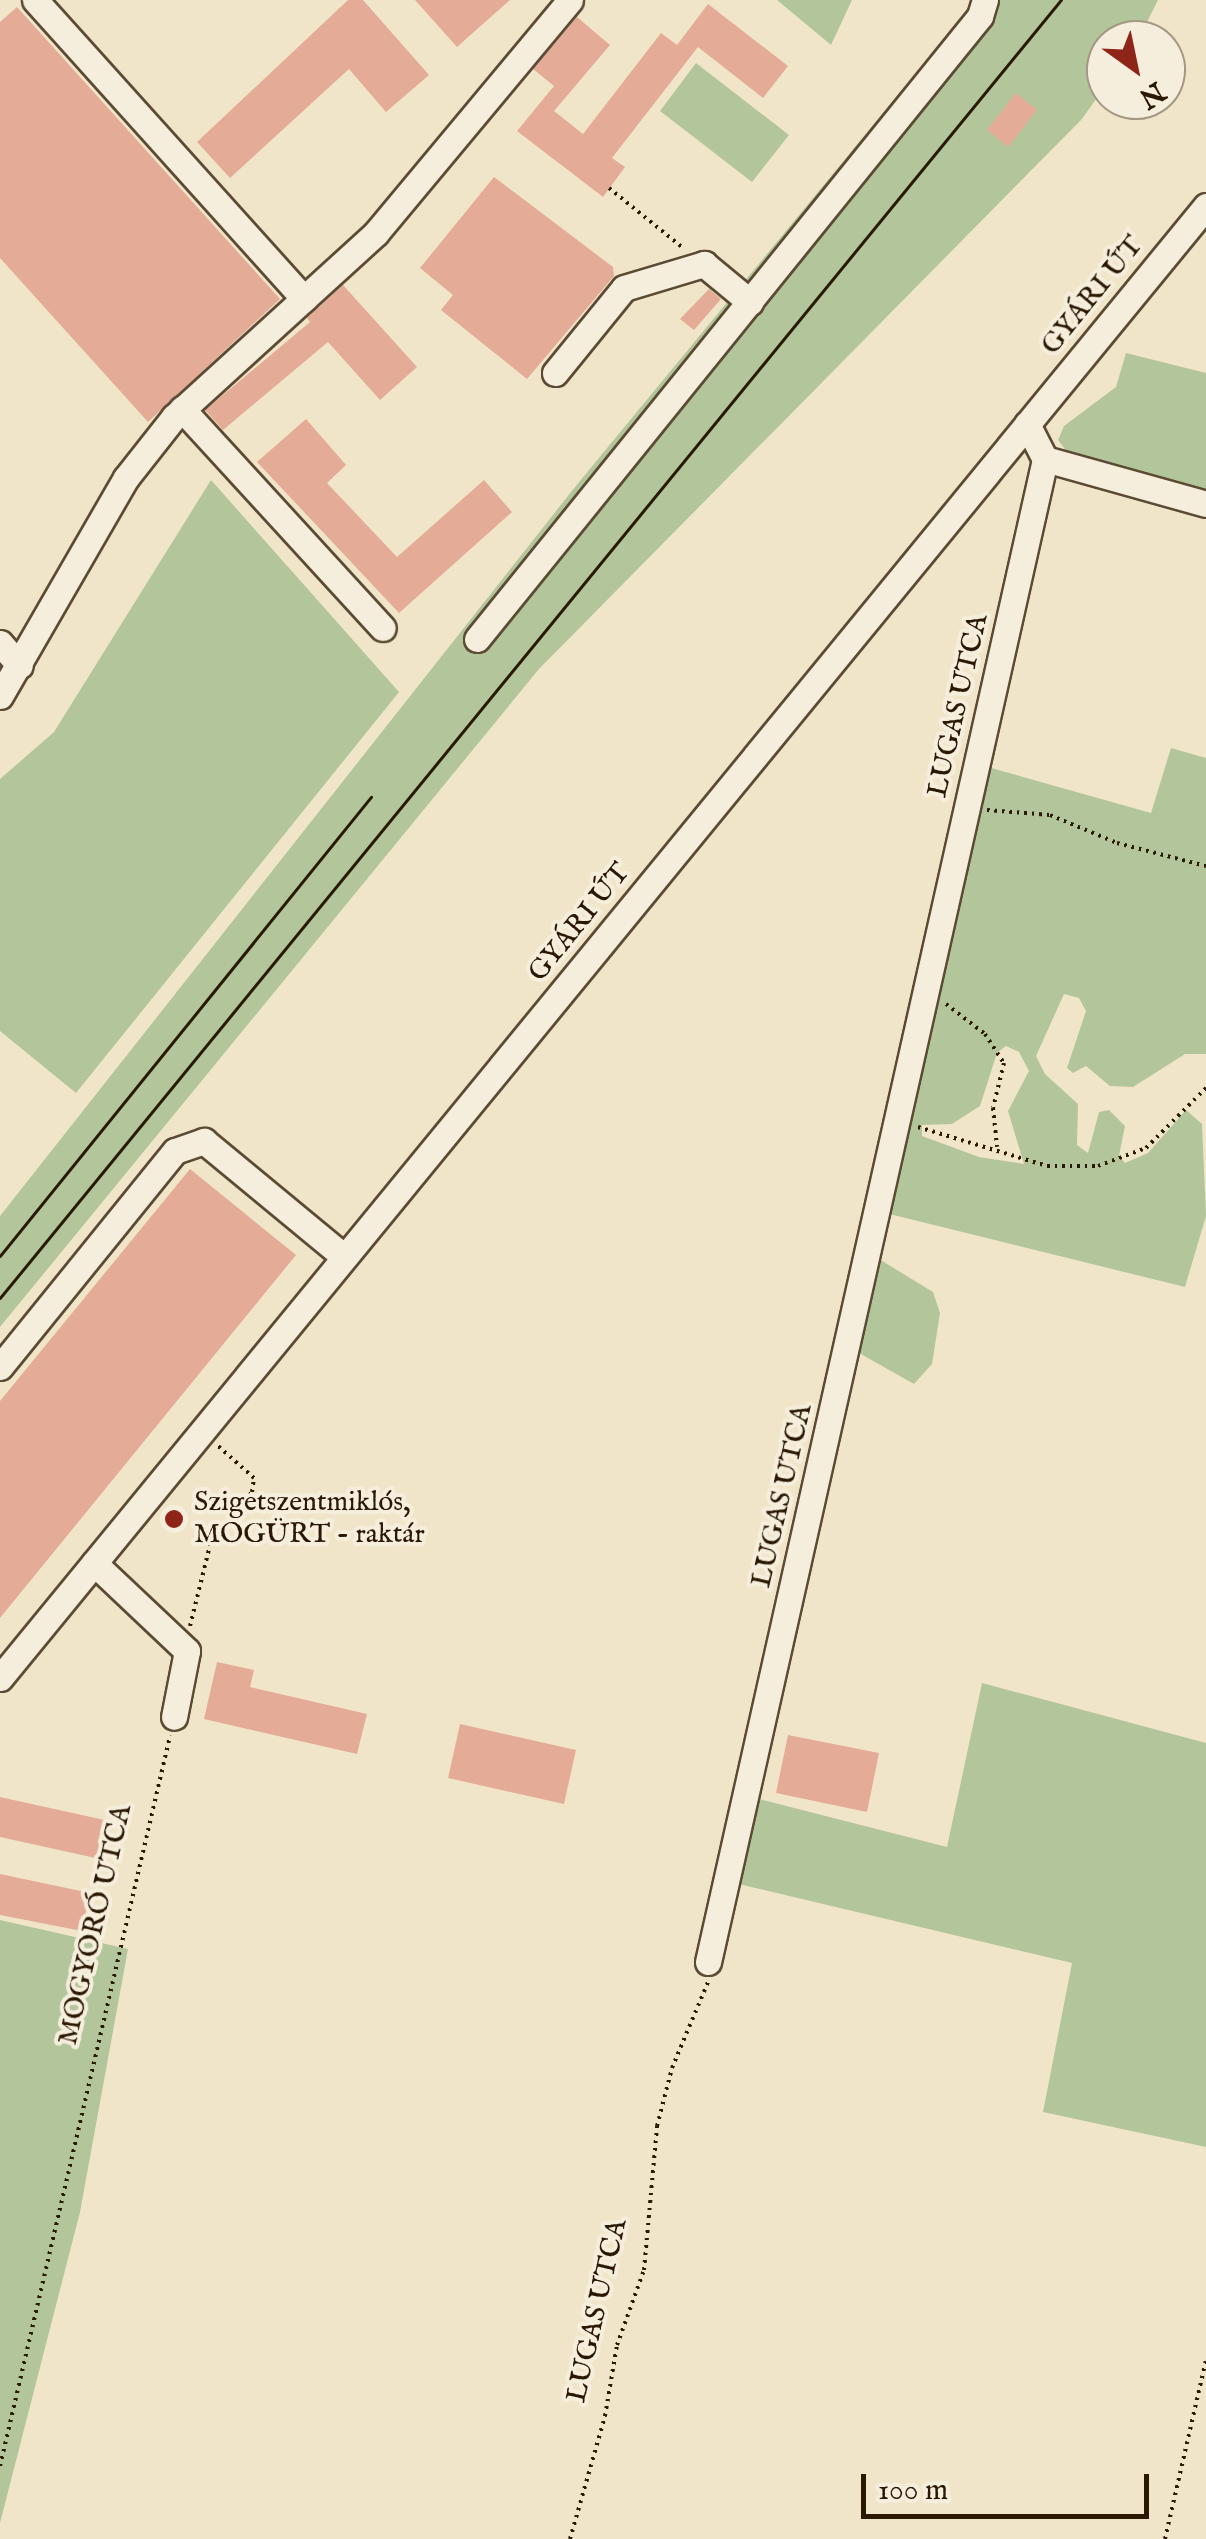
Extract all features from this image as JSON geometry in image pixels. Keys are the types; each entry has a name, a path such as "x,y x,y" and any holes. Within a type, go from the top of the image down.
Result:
{"street":[{"path":"35,0 304,299"},
{"path":"0,696 126,478 182,409 376,233 570,0"},
{"path":"477,639 980,16 985,0"},
{"name":"GYÁRI ÚT","path":"0,1678 1206,206"},
{"path":"554,373 624,288 704,264 750,302"},
{"path":"182,409 383,628"},
{"path":"1027,424 1044,460 1206,504"},
{"name":"LUGAS UTCA","path":"708,1962 1044,460"},
{"path":"0,643 20,666"},
{"path":"0,1367 175,1151 204,1141 344,1258"},
{"path":"94,1563 187,1651 174,1717"}],"path":[{"path":"609,188 704,264"},
{"path":"972,790 998,815 1050,815 1117,842 1206,866"},
{"path":"927,975 949,1009 985,1034 1004,1063 994,1108 998,1148"},
{"path":"898,1123 998,1148 1047,1166 1123,1161 1146,1148 1206,1088"},
{"path":"187,1651 196,1585 211,1541 252,1492 254,1478 202,1431"},
{"name":"MOGYORÓ UTCA","path":"0,2466 174,1717"},
{"name":"LUGAS UTCA","path":"570,2539 606,2416 616,2345 644,2270 657,2126 672,2068 708,1984 708,1962"},
{"path":"1165,2539 1206,2360"}],"green space":[{"path":"777,0 852,0 831,45"},
{"path":"976,0 1158,0 1148,20 1086,20 1086,113 1082,119 539,669 0,1327 0,1216 575,487"},
{"path":"696,63 789,135 752,182 660,111"},
{"path":"1126,353 1206,373 1206,498 1074,461 1058,440 1064,426 1116,387"},
{"path":"211,480 399,692 76,1093 0,1031 0,779 54,732"},
{"path":"1171,748 1206,758 1206,1054 1185,1054 1133,1087 1110,1086 1086,1066 1073,1073 1067,1068 1086,1011 1079,998 1064,994 1036,1056 1045,1074 1078,1104 1077,1145 1088,1153 1099,1112 1109,1110 1125,1126 1119,1156 1125,1163 1148,1153 1186,1110 1202,1124 1206,1216 1185,1287 865,1208 988,767 1151,813","holes":["1006,1046 1019,1052 1029,1071 1008,1111 1024,1164 979,1157 922,1136 922,1125 952,1124 980,1106 997,1053"]},
{"path":"879,1259 933,1292 940,1313 932,1364 914,1384 859,1353 854,1338"},
{"path":"982,1683 1206,1743 1206,2147 1043,2112 1072,1963 713,1878 732,1792 947,1847"},
{"path":"0,1920 128,1949 80,2212 0,2523"}],"building":[{"path":"348,0 363,0 429,75 386,112 349,69 230,178 197,142"},
{"path":"415,0 510,0 457,47"},
{"path":"708,4 788,66 763,98 698,47 612,158 625,167 603,197 517,131 554,86 533,69 577,17 610,45 554,111 583,134 661,33 677,45"},
{"path":"17,7 280,299 148,422 0,258 0,22"},
{"path":"1016,93 1037,110 1008,147 987,130"},
{"path":"494,177 613,267 614,276 527,379 441,310 453,295 420,268"},
{"path":"343,285 417,367 380,400 328,342 223,430 205,410 310,322 307,318"},
{"path":"709,289 721,299 694,330 680,319"},
{"path":"306,419 346,465 327,483 397,557 484,480 512,512 399,613 257,462"},
{"path":"190,1169 296,1255 0,1618 0,1401"},
{"path":"217,1662 254,1670 250,1687 367,1714 357,1754 204,1719"},
{"path":"460,1724 576,1750 564,1804 448,1778"},
{"path":"788,1735 879,1753 867,1812 776,1793"},
{"path":"0,1797 109,1821 100,1859 0,1837"},
{"path":"0,1874 90,1893 82,1931 0,1915"}],"tram line":[{"path":"0,1298 1061,0"},
{"path":"0,1256 371,797"}],"place":[{"name":"Szigetszentmiklós, MOGÜRT - raktár","path":"174,1519"}]}
